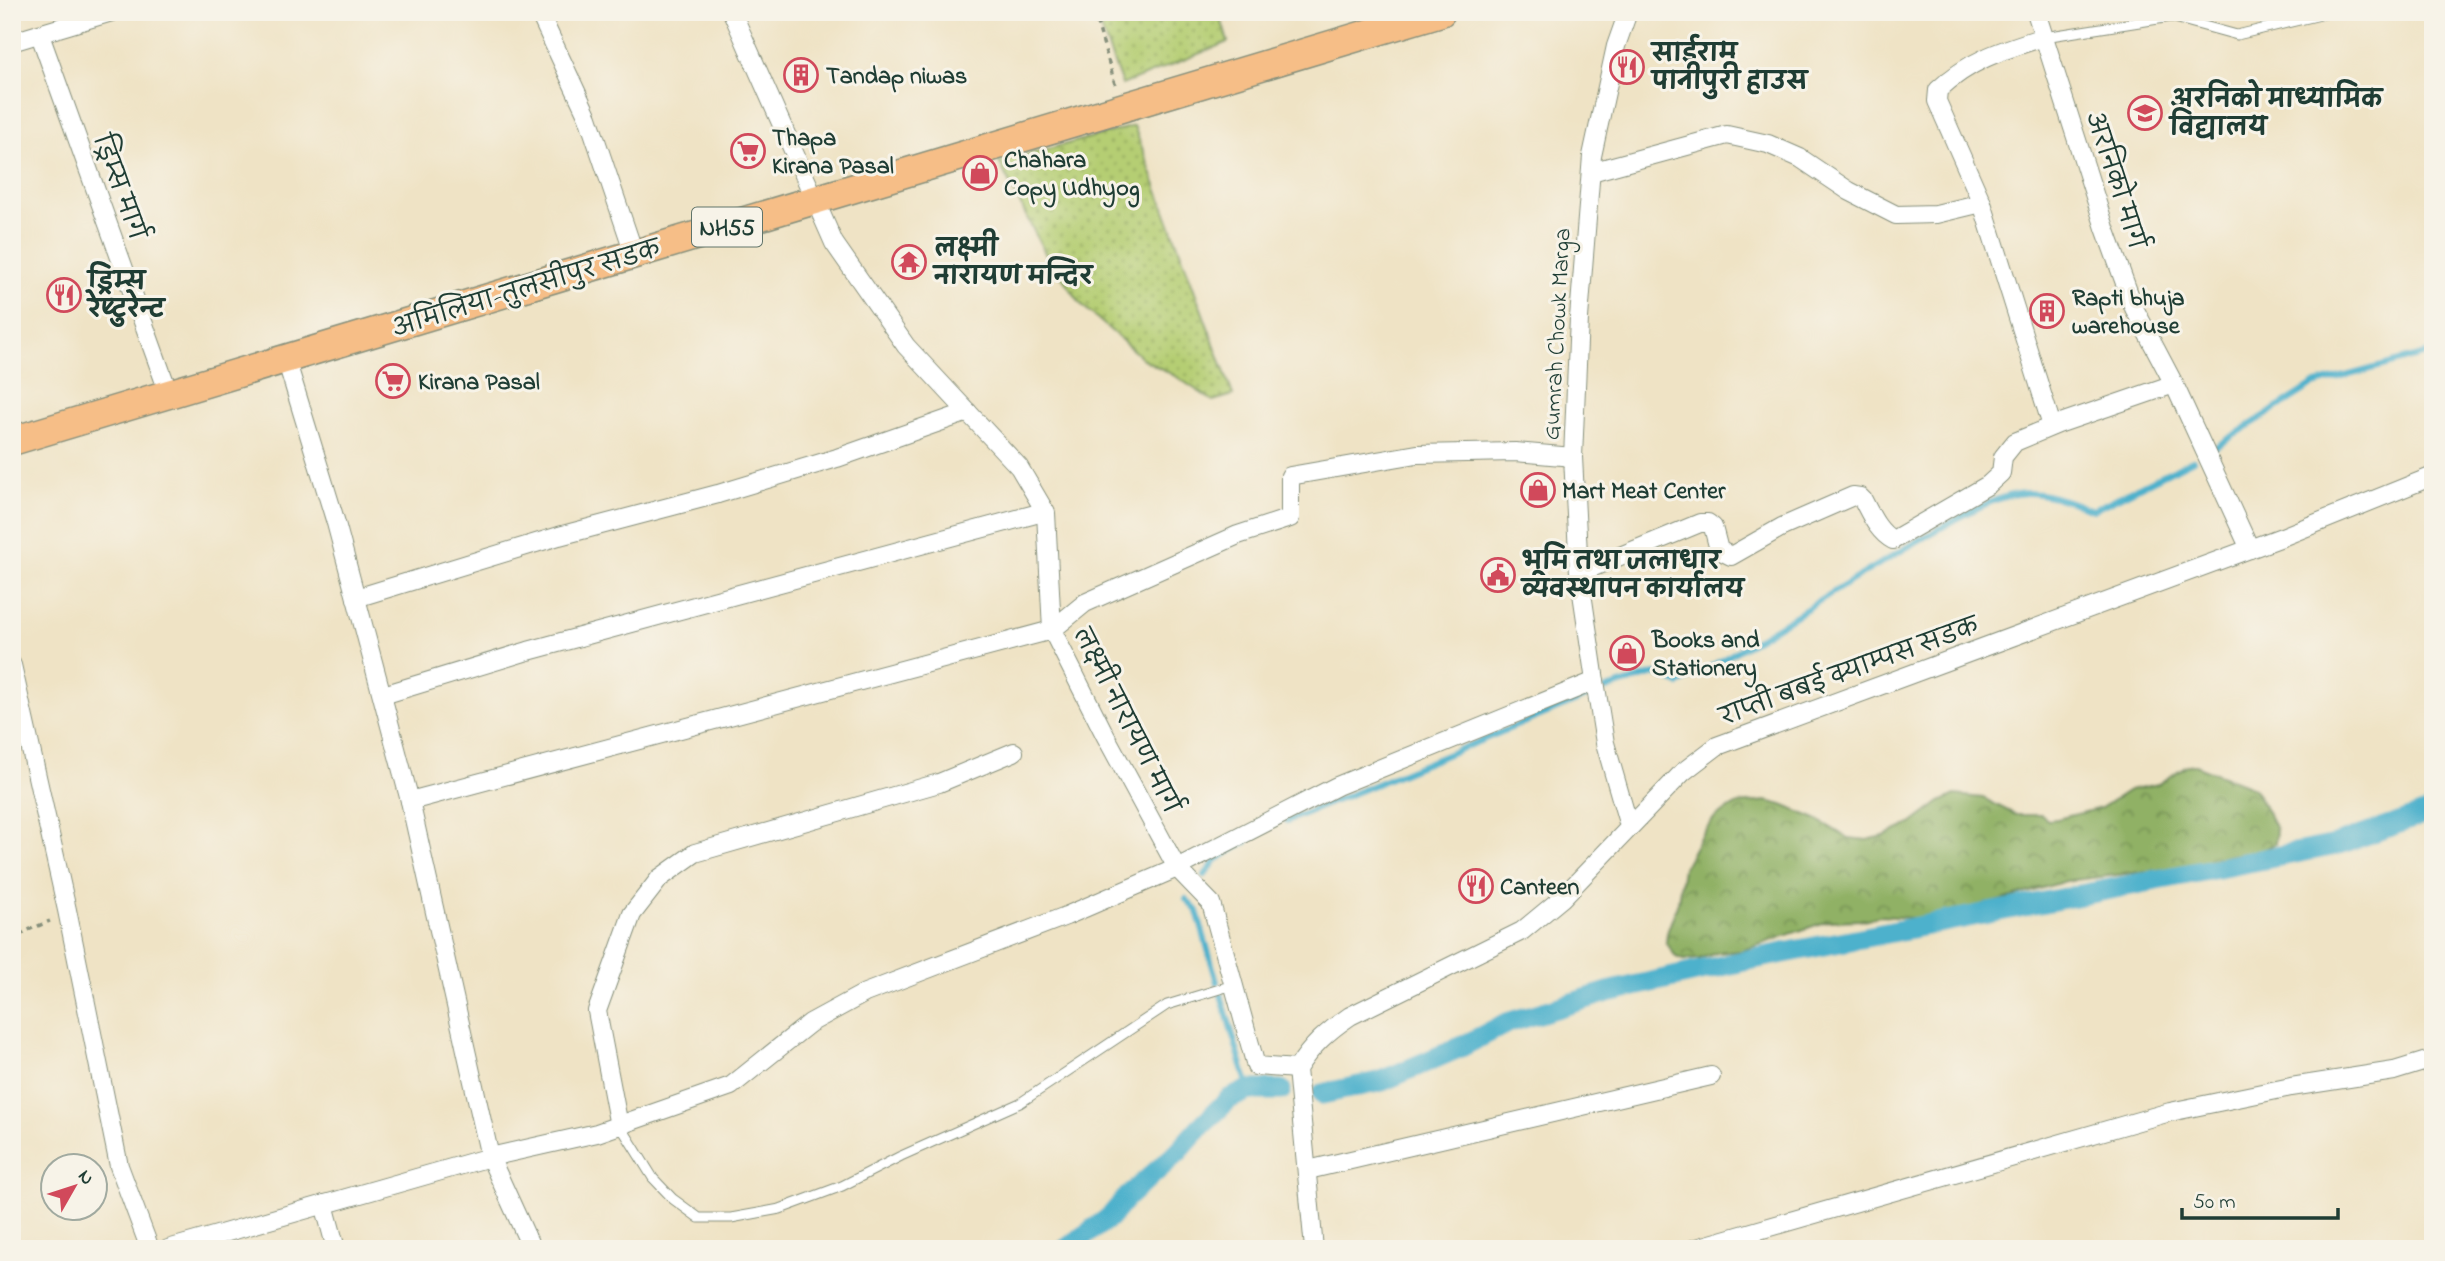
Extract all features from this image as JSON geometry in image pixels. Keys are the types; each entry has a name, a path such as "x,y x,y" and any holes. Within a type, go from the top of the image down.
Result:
{"main road":[{"name":"अमिलिया-तुलसीपुर सडक","path":"12,442 1441,12"}],"street":[{"path":"12,42 40,35 82,17 113,12"},
{"path":"539,12 588,117 635,256"},
{"name":"लक्ष्मी नारायण मार्ग","path":"732,12 834,243 906,346 1019,467 1046,513 1052,630 1177,868 1211,904 1256,1066 1297,1069"},
{"name":"Gumrah Chowk Marga","path":"1628,12 1616,46 1592,156 1579,318 1573,457 1579,573 1595,681 1605,743 1629,826"},
{"name":"अरनिको मार्ग","path":"2036,12 2105,228 2134,308 2174,384 2250,549"},
{"name":"ड्रिम्स मार्ग","path":"40,35 169,394"},
{"path":"2044,37 1988,55 1951,78 1938,90 1937,101 1982,203 2052,426"},
{"path":"1591,172 1727,135 1768,144 1800,159 1849,191 1896,215 1936,214 1982,203"},
{"path":"286,359 333,511 383,695 410,801 490,1157 532,1249"},
{"path":"1579,573 1700,523 1708,523 1713,527 1719,550 1731,556 1782,527 1853,496 1860,496 1885,536 1893,540 1988,485 2001,473 2003,457 2015,442 2052,426 2174,384"},
{"path":"356,598 559,536 718,494 837,458 968,412"},
{"path":"410,801 1052,630 1085,603 1238,535 1290,517 1290,476 1417,454 1515,452 1573,457"},
{"name":"राप्ती बबई क्याम्पस सडक","path":"1297,1069 1309,1049 1330,1029 1350,1016 1522,931 1562,898 1683,772 1717,746 2250,549 2433,476"},
{"path":"383,695 528,651 1043,512"},
{"path":"12,665 67,910 119,1166 150,1249"},
{"path":"168,1249 490,1157 597,1133 731,1086 810,1023 865,993 1066,916 1177,868 1337,786 1595,681"},
{"path":"620,1126 597,1011 632,914 660,878 695,853 939,783 1014,752"},
{"path":"1693,1249 2170,1112 2291,1087 2394,1071 2433,1059"},
{"path":"1297,1069 1314,1249"},
{"path":"1308,1170 1711,1076"},
{"path":"324,1204 336,1249"}],"lane":[{"path":"2044,37 2171,17 2237,36 2333,12"},
{"path":"620,1126 653,1178 673,1199 699,1219 731,1218 780,1209 842,1186 901,1156 1020,1103 1167,1005 1233,985"}],"path":[{"path":"1094,12 1122,108"},
{"path":"12,941 67,910"}],"green space":[{"path":"1095,12 1219,12 1228,42 1122,85"},
{"path":"1134,126 1233,395 1213,401 1143,359 1082,305 1046,255 999,162"},
{"path":"2187,765 2195,765 2254,788 2276,829 2275,844 2260,852 2175,868 2066,881 1969,910 1926,919 1880,916 1863,920 1828,921 1741,951 1716,953 1700,959 1683,960 1676,957 1666,942 1678,902 1683,868 1715,817 1738,804 1766,801 1782,805 1816,819 1848,838 1867,840 1911,824 1940,802 1955,795 1983,798 2016,815 2041,815 2048,820 2057,819 2101,808 2129,790 2158,784"}],"waterway":[{"path":"2214,448 2313,385 2433,352"},
{"path":"1606,689 1655,674 1679,684 1902,550 1991,502 2016,494 2036,493 2093,510 2193,460"},
{"path":"1287,821 1586,697"},
{"path":"1322,1094 1382,1081 1463,1046 1507,1023 1608,992 1748,960 2336,845 2433,811"},
{"path":"1205,875 1216,860 1246,842"},
{"path":"1186,899 1197,911 1217,982"},
{"path":"1221,995 1249,1090"},
{"path":"1066,1249 1110,1217 1126,1198 1177,1153 1229,1099 1249,1090 1281,1090"}],"place":[{"name":"साईराम पानीपुरी हाउस","path":"1627,67"},
{"name":"Tandap niwas","path":"801,75"},
{"name":"अरनिको माध्यामिक विद्यालय","path":"2145,113"},
{"name":"Thapa Kirana Pasal","path":"748,151"},
{"name":"Chahara Copy Udhyog","path":"980,173"},
{"name":"लक्ष्मी नारायण मन्दिर","path":"909,262"},
{"name":"ड्रिम्स रेष्टुरेन्ट","path":"64,295"},
{"name":"Rapti bhuja warehouse","path":"2047,311"},
{"name":"Kirana Pasal","path":"393,381"},
{"name":"Mart Meat Center","path":"1538,490"},
{"name":"भूमि तथा जलाधार व्यवस्थापन कार्यालय","path":"1498,575"},
{"name":"Books and Stationery","path":"1627,653"},
{"name":"Canteen","path":"1476,886"}]}
